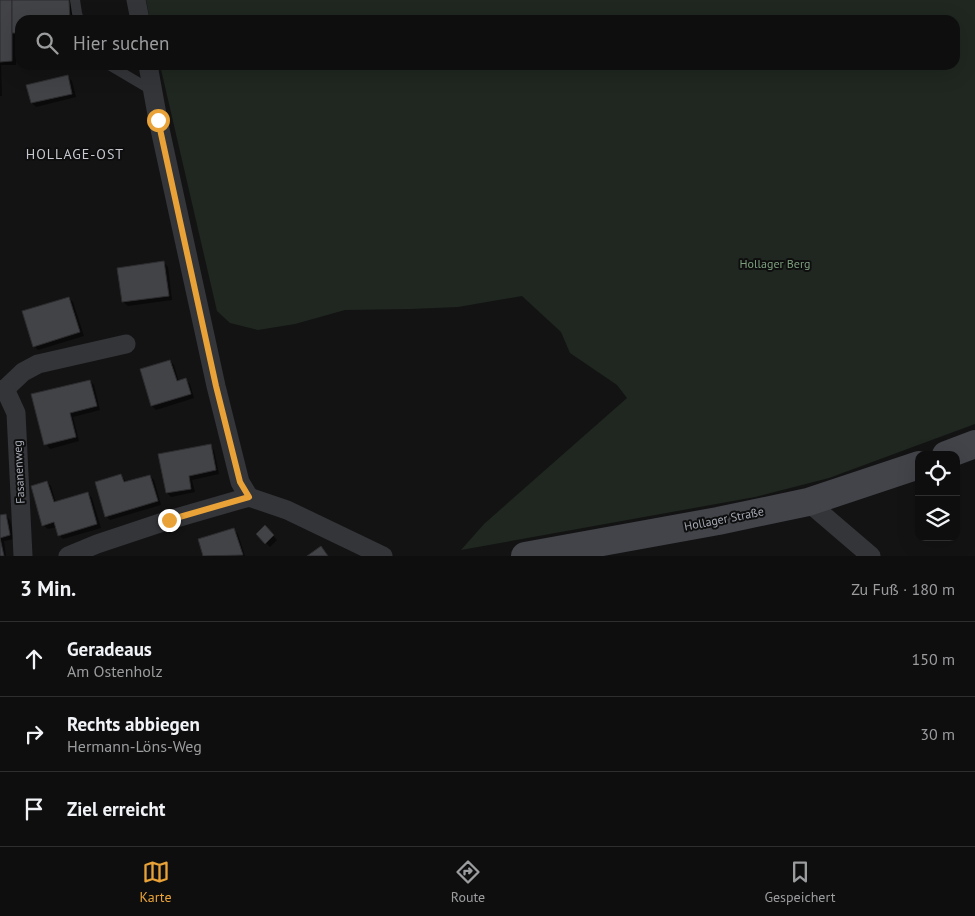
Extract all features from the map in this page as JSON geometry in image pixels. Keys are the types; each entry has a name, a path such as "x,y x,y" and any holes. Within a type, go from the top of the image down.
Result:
{"main road":[{"path":"957,451 975,444"},
{"name":"Hollager Straße","path":"526,556 718,521 808,502 915,465"}],"street":[{"path":"136,0 139,15"},
{"path":"149,70 216,386 240,482 249,497"},
{"name":"Fasanenweg","path":"23,556 16,414 3,390 23,372 38,364 126,344"},
{"path":"68,556 97,544 169,520 249,497 287,510 383,556"},
{"path":"808,502 871,556"}],"lane":[{"path":"75,0 78,15"},
{"path":"117,70 153,91"}],"green space":[{"name":"Hollager Berg","path":"146,0 975,0 975,424 829,478 755,497 461,550 484,524 627,398 617,385 570,353 561,332 522,296 458,307 345,310 295,324 258,330 230,323 217,311 161,70 960,70 960,15 149,15"}],"building":[{"path":"0,0 12,0 12,61 0,62"},
{"path":"12,0 69,0 70,15 15,15 15,33 12,33"},
{"path":"68,75 72,94 31,103 26,85"},
{"path":"164,261 169,296 122,302 117,268"},
{"path":"69,297 80,332 33,347 22,311"},
{"path":"170,360 177,381 186,378 191,394 151,406 140,369"},
{"path":"90,380 97,406 70,413 76,437 44,445 31,394"},
{"path":"211,444 216,470 189,476 191,489 166,493 158,454"},
{"path":"121,474 124,482 150,475 158,501 105,517 95,482"},
{"path":"47,481 54,502 88,492 97,524 58,536 54,522 42,526 31,486"},
{"path":"6,514 10,535 0,538 0,515"},
{"path":"265,525 274,535 265,544 256,534"},
{"path":"234,528 243,555 203,556 198,539"},
{"path":"0,538 4,556 0,556"},
{"path":"321,546 328,556 307,556"}],"district":[{"name":"HOLLAGE-OST","path":"75,154"}],"route":[{"path":"158,120 216,386 240,482 249,497 169,520"}]}
